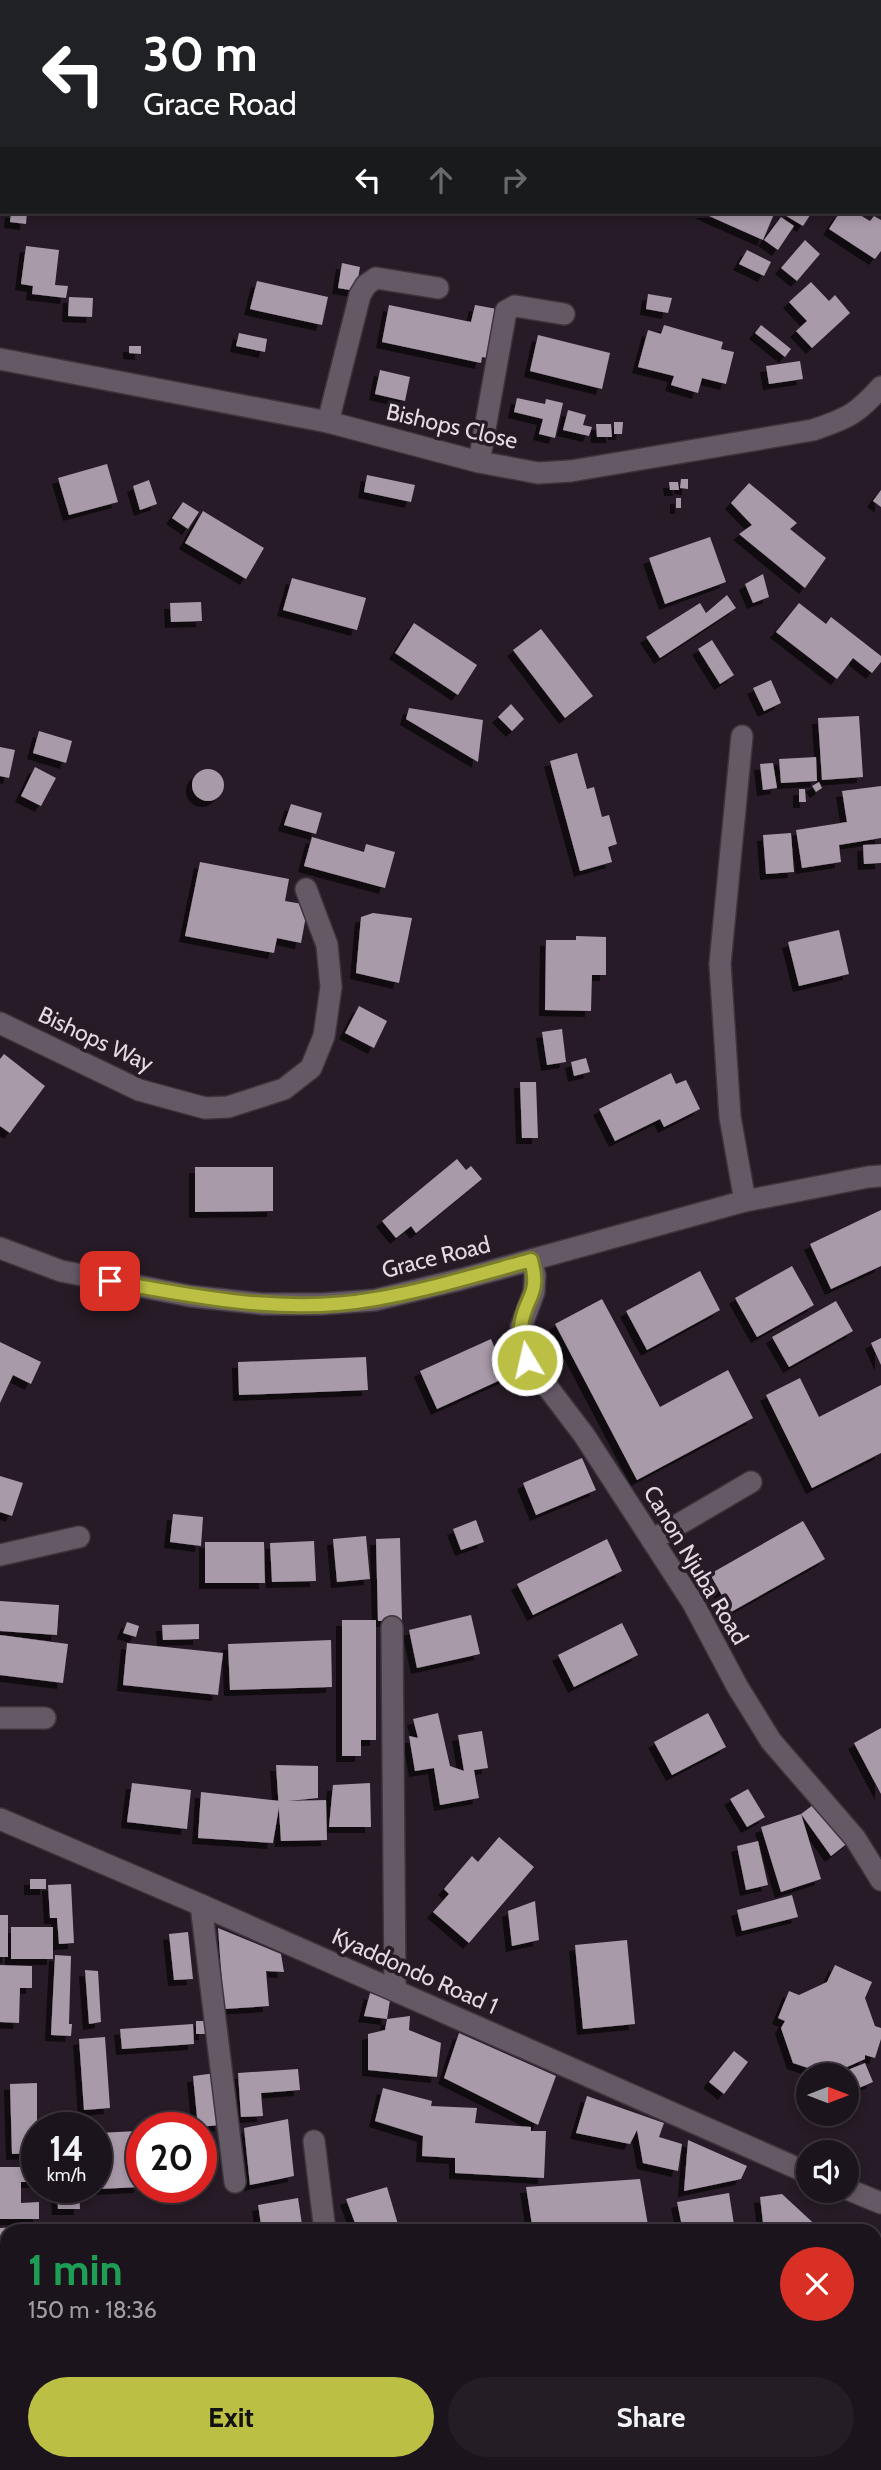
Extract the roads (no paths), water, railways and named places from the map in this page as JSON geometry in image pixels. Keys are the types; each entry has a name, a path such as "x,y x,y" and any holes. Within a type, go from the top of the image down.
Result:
{"street":[{"path":"328,422 360,295 366,285 376,278 438,288"},
{"path":"479,462 506,311 515,306 564,314"},
{"name":"Bishops Close","path":"0,359 328,422 479,462 538,473 571,471 813,430 860,410 881,387"},
{"path":"742,737 719,964 730,1117 745,1202"},
{"name":"Bishops Way","path":"0,1023 139,1090 205,1108 228,1107 284,1089 311,1068 324,1036 331,987 327,945 306,889"},
{"name":"Grace Road","path":"0,1248 61,1271 190,1296 263,1304 322,1304 375,1300 745,1202 881,1176"},
{"name":"Canon Njuba Road","path":"531,1260 535,1275 534,1292 521,1327 527,1360 584,1435 693,1603 737,1686 771,1741 855,1838 881,1880"},
{"path":"652,1540 751,1482"},
{"path":"0,1555 79,1537"},
{"path":"392,1628 395,1990"},
{"path":"0,1717 45,1717"},
{"name":"Kyaddondo Road 1","path":"0,1819 395,1990 796,2169"},
{"path":"201,1905 235,2182"},
{"path":"314,2141 324,2224"},
{"path":"859,2193 878,2199"}]}
